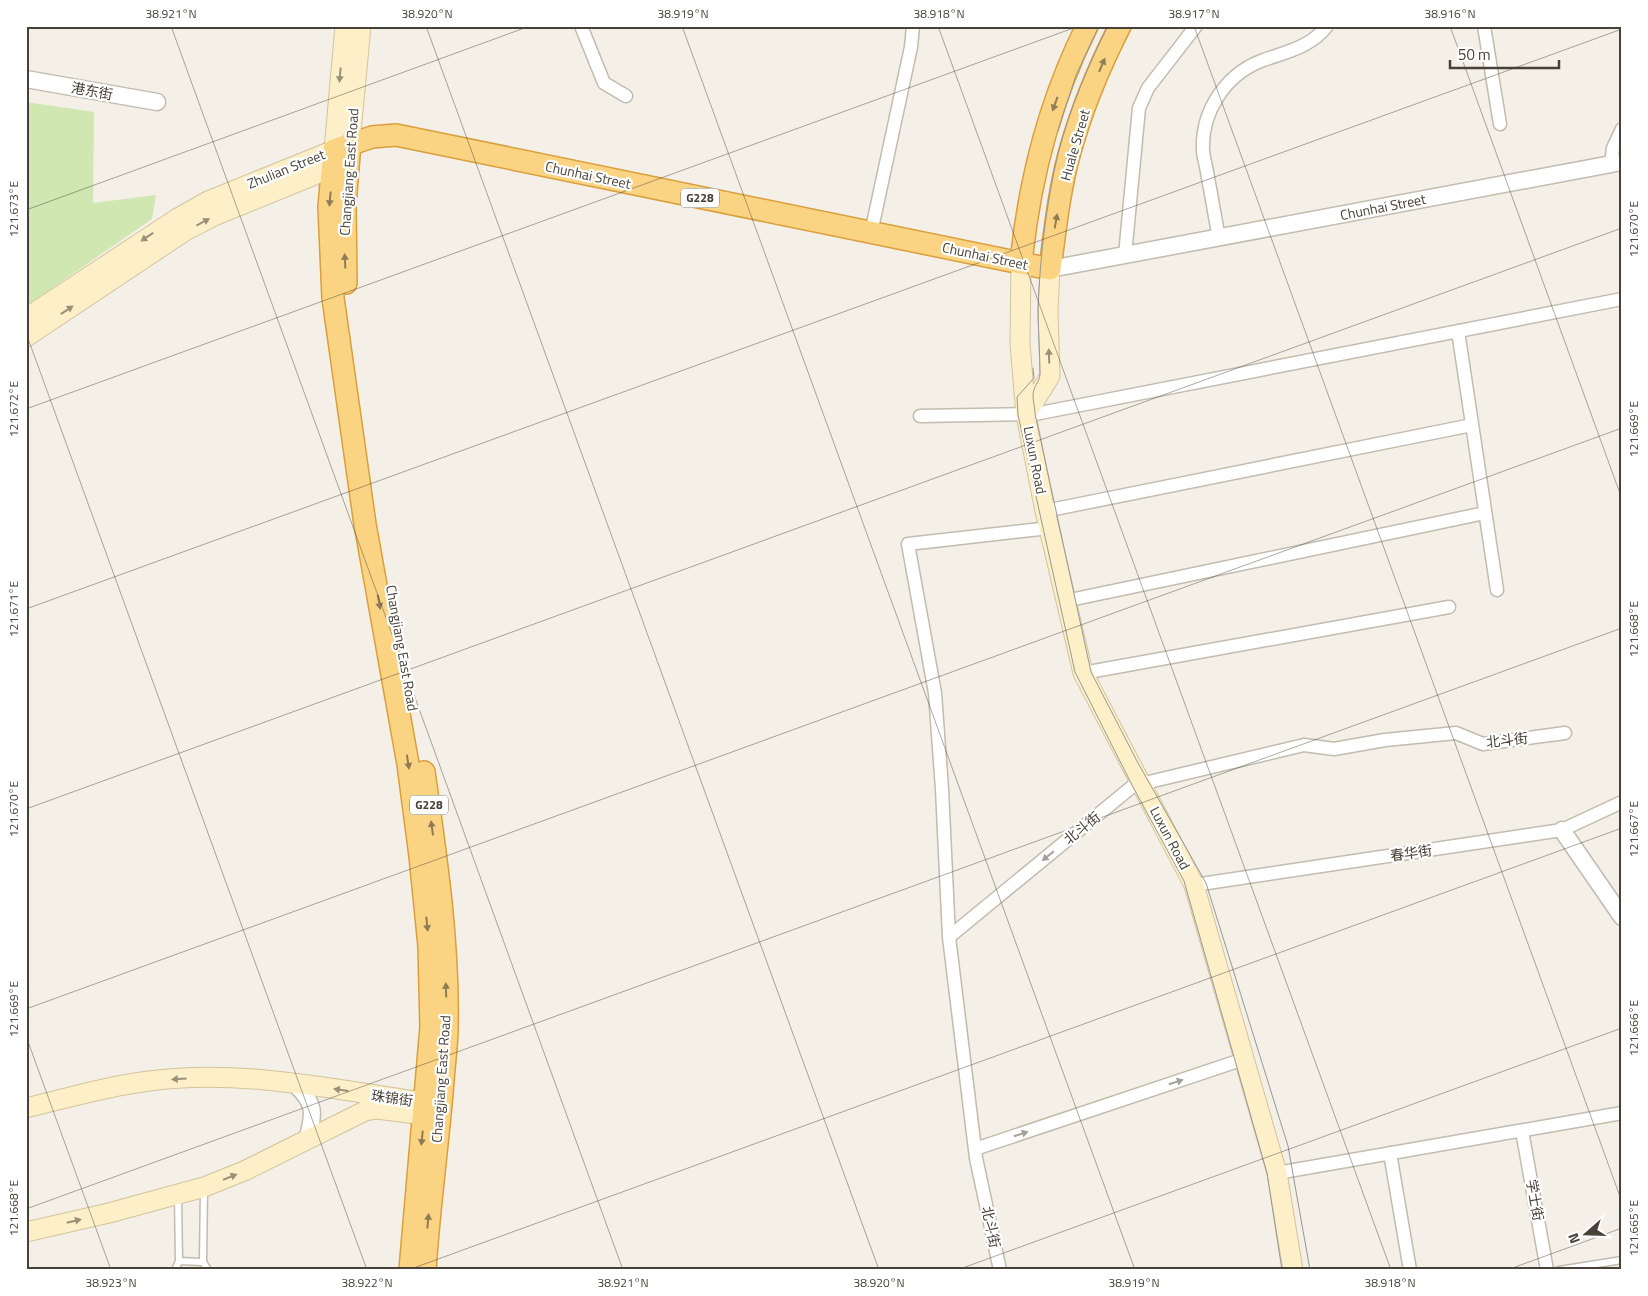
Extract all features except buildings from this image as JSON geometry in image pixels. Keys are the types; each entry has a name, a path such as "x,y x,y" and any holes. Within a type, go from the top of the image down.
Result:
{"highway":[{"path":"1021,263 1025,226 1041,148 1064,81 1087,26"},
{"name":"Huale Street","path":"1050,269 1054,232 1069,156 1094,83 1120,26"},
{"name":"Chunhai Street","path":"339,154 372,137 396,136 1050,269"},
{"name":"Changjiang East Road","path":"339,154 344,204 349,316 379,522 422,762 436,853 444,936 447,1028 430,1107 413,1220 410,1270"},
{"name":"Changjiang East Road","path":"339,154 329,206 333,298 365,524 408,764 429,946 431,1018 430,1107 425,1270"}],"main road":[{"name":"Changjiang East Road","path":"339,154 345,26"},
{"name":"Changjiang East Road","path":"339,154 361,26"},
{"name":"Zhulian Street","path":"26,318 178,218 208,201 339,154"},
{"name":"Zhulian Street","path":"26,337 185,232 339,154"},
{"name":"Luxun Road","path":"1021,263 1020,344 1026,415 1065,602 1083,673 1194,885 1277,1172 1293,1270"},
{"name":"Luxun Road","path":"1026,415 1050,376 1048,311 1050,269"},
{"name":"珠锦街","path":"26,1108 150,1080 206,1077 257,1079 430,1107"},
{"name":"珠锦街","path":"26,1232 178,1196 204,1188 244,1171 365,1110 430,1107"}],"street":[{"path":"581,26 604,83 626,96"},
{"path":"871,233 911,47 913,26"},
{"path":"1125,255 1139,108 1148,88 1196,26"},
{"path":"1219,238 1203,151 1206,124 1216,98 1232,78 1251,65 1302,47 1319,36 1327,26"},
{"path":"1484,26 1500,124"},
{"name":"港东街","path":"26,79 157,102"},
{"path":"1617,163 1613,148 1622,129"},
{"name":"Chunhai Street","path":"1050,269 1617,163"},
{"path":"920,416 1026,415 1622,300"},
{"path":"1458,331 1497,590"},
{"path":"949,937 935,693 908,544 1047,519 1472,425"},
{"path":"1065,602 1485,513"},
{"path":"1083,673 1449,607"},
{"name":"北斗街","path":"1000,1270 975,1149 949,937 1139,781 1149,782 1304,745 1334,749 1385,740 1456,733 1483,744 1565,733"},
{"name":"春华街","path":"1194,885 1562,830 1622,802"},
{"path":"1562,830 1622,917"},
{"path":"975,1149 1244,1059"},
{"path":"294,1084 306,1095 312,1110 312,1124 307,1139"},
{"path":"1277,1172 1622,1113"},
{"name":"学士街","path":"1522,1131 1547,1270"},
{"path":"1390,1153 1410,1270"}],"lane":[{"path":"204,1188 203,1262 208,1270"},
{"path":"175,1270 179,1261 178,1196"},
{"path":"1559,1270 1622,1260"},
{"path":"179,1261 203,1262"}],"green space":[{"path":"26,102 94,112 93,203 156,195 152,219 26,306"}],"tram line":[{"path":"1058,131 1076,75 1099,26"},
{"path":"1108,26 1073,105 1058,154 1050,192 1044,231 1039,290 1040,374 1033,392 1035,414 1091,672 1138,763 1206,883 1288,1146 1310,1270"},
{"path":"1033,368 1034,378 1017,397 1018,415 1075,672 1133,787 1184,881 1267,1173 1282,1270"}]}
